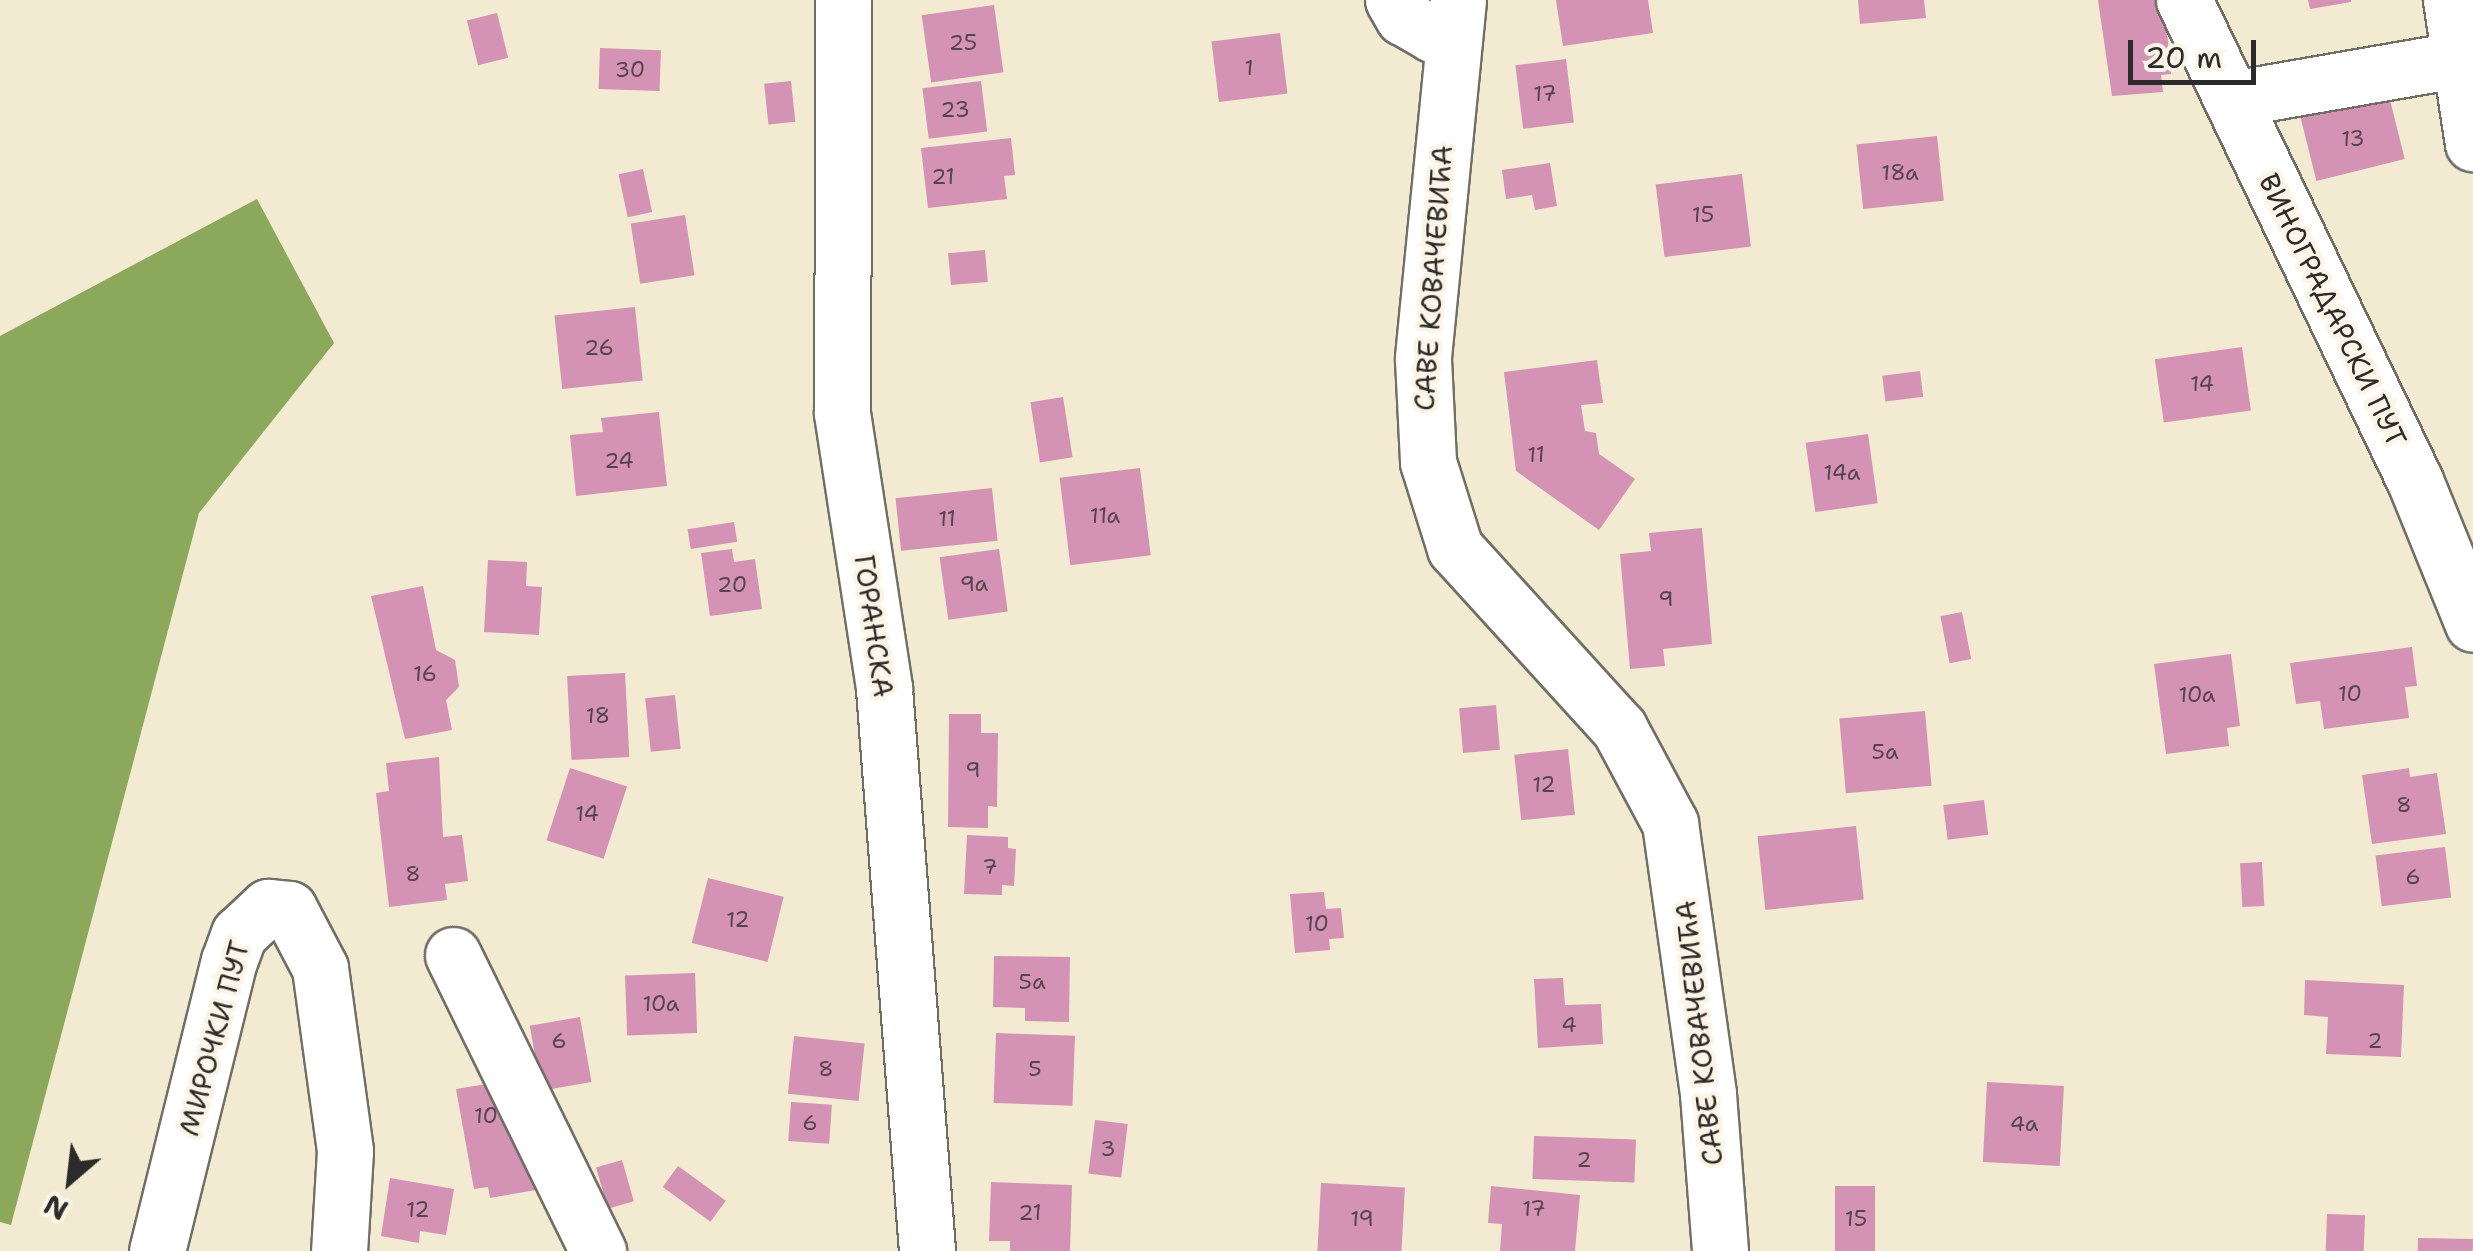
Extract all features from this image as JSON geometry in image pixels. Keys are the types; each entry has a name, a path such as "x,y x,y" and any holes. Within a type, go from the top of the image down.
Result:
{"street":[{"name":"ГОРАНСКА","path":"844,0 842,414 884,689 927,1251"},
{"path":"1393,0 1403,17 1432,34 1456,18"},
{"name":"ВИНОГРАДАРСКИ ПУТ","path":"2184,0 2415,481 2473,624"},
{"path":"2450,0 2466,58 2473,143"},
{"name":"САВЕ КОВАЧЕВИЋА","path":"1456,18 1424,359 1428,462 1455,548 1619,728 1670,823 1706,1076 1720,1251"},
{"path":"2232,100 2466,58"},
{"name":"МИРОЧКИ ПУТ","path":"157,1251 229,961 239,934 268,908 290,909 320,968 345,1151 339,1251"},
{"path":"452,955 598,1251"}],"green space":[{"path":"257,199 334,343 199,513 11,1225 0,1222 0,336"}],"building":[{"path":"1556,0 1648,0 1653,33 1563,46"},
{"path":"1858,0 1924,0 1926,18 1860,24"},
{"path":"2098,0 2164,0 2171,74 2161,75 2163,92 2112,96"},
{"path":"2308,0 2351,0 2351,2 2310,9"},
{"path":"994,5 1003,72 931,82 922,15"},
{"path":"497,13 508,58 478,65 467,20"},
{"path":"1280,33 1287,94 1219,102 1212,41"},
{"path":"600,48 661,50 660,91 599,89"},
{"path":"1566,59 1574,123 1523,129 1515,65"},
{"path":"791,81 795,122 768,125 764,84"},
{"path":"981,81 987,132 929,139 922,88"},
{"path":"2389,96 2405,159 2316,181 2301,118"},
{"path":"1937,136 1944,201 1863,209 1856,144"},
{"path":"1011,138 1015,175 1004,176 1007,199 928,208 921,148"},
{"path":"1550,163 1557,206 1535,210 1532,195 1506,199 1502,170"},
{"path":"643,169 652,212 628,217 619,174"},
{"path":"1742,174 1751,246 1665,257 1656,185"},
{"path":"685,215 695,275 640,284 631,224"},
{"path":"985,250 988,282 951,285 948,253"},
{"path":"635,307 643,381 562,389 554,315"},
{"path":"2242,347 2251,410 2164,423 2155,359"},
{"path":"1597,360 1603,403 1581,405 1585,431 1596,433 1599,454 1635,479 1599,530 1516,471 1504,372"},
{"path":"1920,371 1923,397 1885,401 1882,376"},
{"path":"1063,397 1073,457 1040,462 1030,402"},
{"path":"659,412 667,486 576,496 570,435 603,432 601,418"},
{"path":"1868,434 1878,503 1815,512 1806,443"},
{"path":"1140,468 1151,555 1070,565 1060,478"},
{"path":"992,488 998,541 901,551 896,498"},
{"path":"734,522 737,542 691,549 688,529"},
{"path":"1702,528 1712,644 1663,649 1665,666 1630,669 1620,554 1651,551 1649,533"},
{"path":"732,549 734,562 755,559 762,609 710,616 701,553"},
{"path":"999,549 1008,611 948,620 940,557"},
{"path":"488,560 527,562 526,586 542,587 539,635 484,632"},
{"path":"423,586 436,650 455,660 459,687 446,700 452,730 405,739 371,596"},
{"path":"1962,612 1971,659 1950,663 1940,616"},
{"path":"2412,647 2417,686 2405,687 2409,718 2324,729 2320,701 2296,704 2290,663"},
{"path":"2231,654 2240,726 2227,728 2229,746 2166,754 2154,664"},
{"path":"625,673 629,757 571,760 567,676"},
{"path":"675,695 681,749 651,752 645,698"},
{"path":"1496,705 1500,750 1463,753 1459,708"},
{"path":"1925,711 1932,786 1846,793 1839,718"},
{"path":"949,714 981,714 981,733 998,733 997,807 988,806 988,828 948,827"},
{"path":"1568,749 1575,815 1521,820 1514,755"},
{"path":"439,757 443,837 462,835 468,881 445,884 447,900 389,907 376,793 389,791 386,763"},
{"path":"570,768 627,787 604,859 547,840"},
{"path":"2409,768 2410,777 2437,773 2446,834 2372,844 2362,775"},
{"path":"1984,800 1988,835 1948,840 1943,805"},
{"path":"1856,826 1864,900 1765,910 1758,836"},
{"path":"967,835 1008,837 1008,848 1016,849 1014,886 1002,885 1002,895 964,894"},
{"path":"2445,847 2451,898 2382,906 2376,856"},
{"path":"2262,862 2264,906 2242,907 2240,863"},
{"path":"708,878 784,897 767,962 692,943"},
{"path":"1324,892 1326,909 1341,908 1344,938 1329,939 1330,950 1295,953 1290,894"},
{"path":"994,956 1070,957 1069,1022 1025,1021 1025,1008 993,1007"},
{"path":"695,973 697,1033 627,1035 625,975"},
{"path":"1563,978 1565,1005 1601,1004 1603,1044 1538,1048 1534,979"},
{"path":"2305,980 2404,985 2401,1057 2326,1054 2328,1017 2304,1015"},
{"path":"580,1017 591,1082 541,1091 530,1026"},
{"path":"996,1033 1075,1036 1073,1106 994,1103"},
{"path":"794,1036 865,1043 859,1101 788,1094"},
{"path":"505,1081 528,1143 536,1190 490,1198 488,1187 474,1189 456,1089"},
{"path":"1987,1082 2064,1086 2060,1166 1983,1162"},
{"path":"791,1102 832,1105 829,1144 788,1141"},
{"path":"1095,1120 1128,1124 1121,1178 1088,1174"},
{"path":"1534,1136 1636,1140 1634,1183 1532,1179"},
{"path":"622,1160 634,1201 608,1209 596,1167"},
{"path":"678,1166 726,1201 710,1222 663,1187"},
{"path":"390,1178 454,1189 446,1235 420,1231 419,1243 381,1236"},
{"path":"991,1182 1072,1185 1070,1251 1010,1251 1010,1241 989,1241"},
{"path":"1321,1183 1405,1187 1402,1251 1317,1251"},
{"path":"1491,1186 1580,1195 1575,1251 1500,1251 1502,1224 1488,1223"},
{"path":"1835,1186 1875,1186 1875,1251 1835,1251"},
{"path":"2327,1214 2365,1215 2364,1251 2326,1251"},
{"path":"2418,1238 2473,1239 2473,1251 2418,1251"}]}
